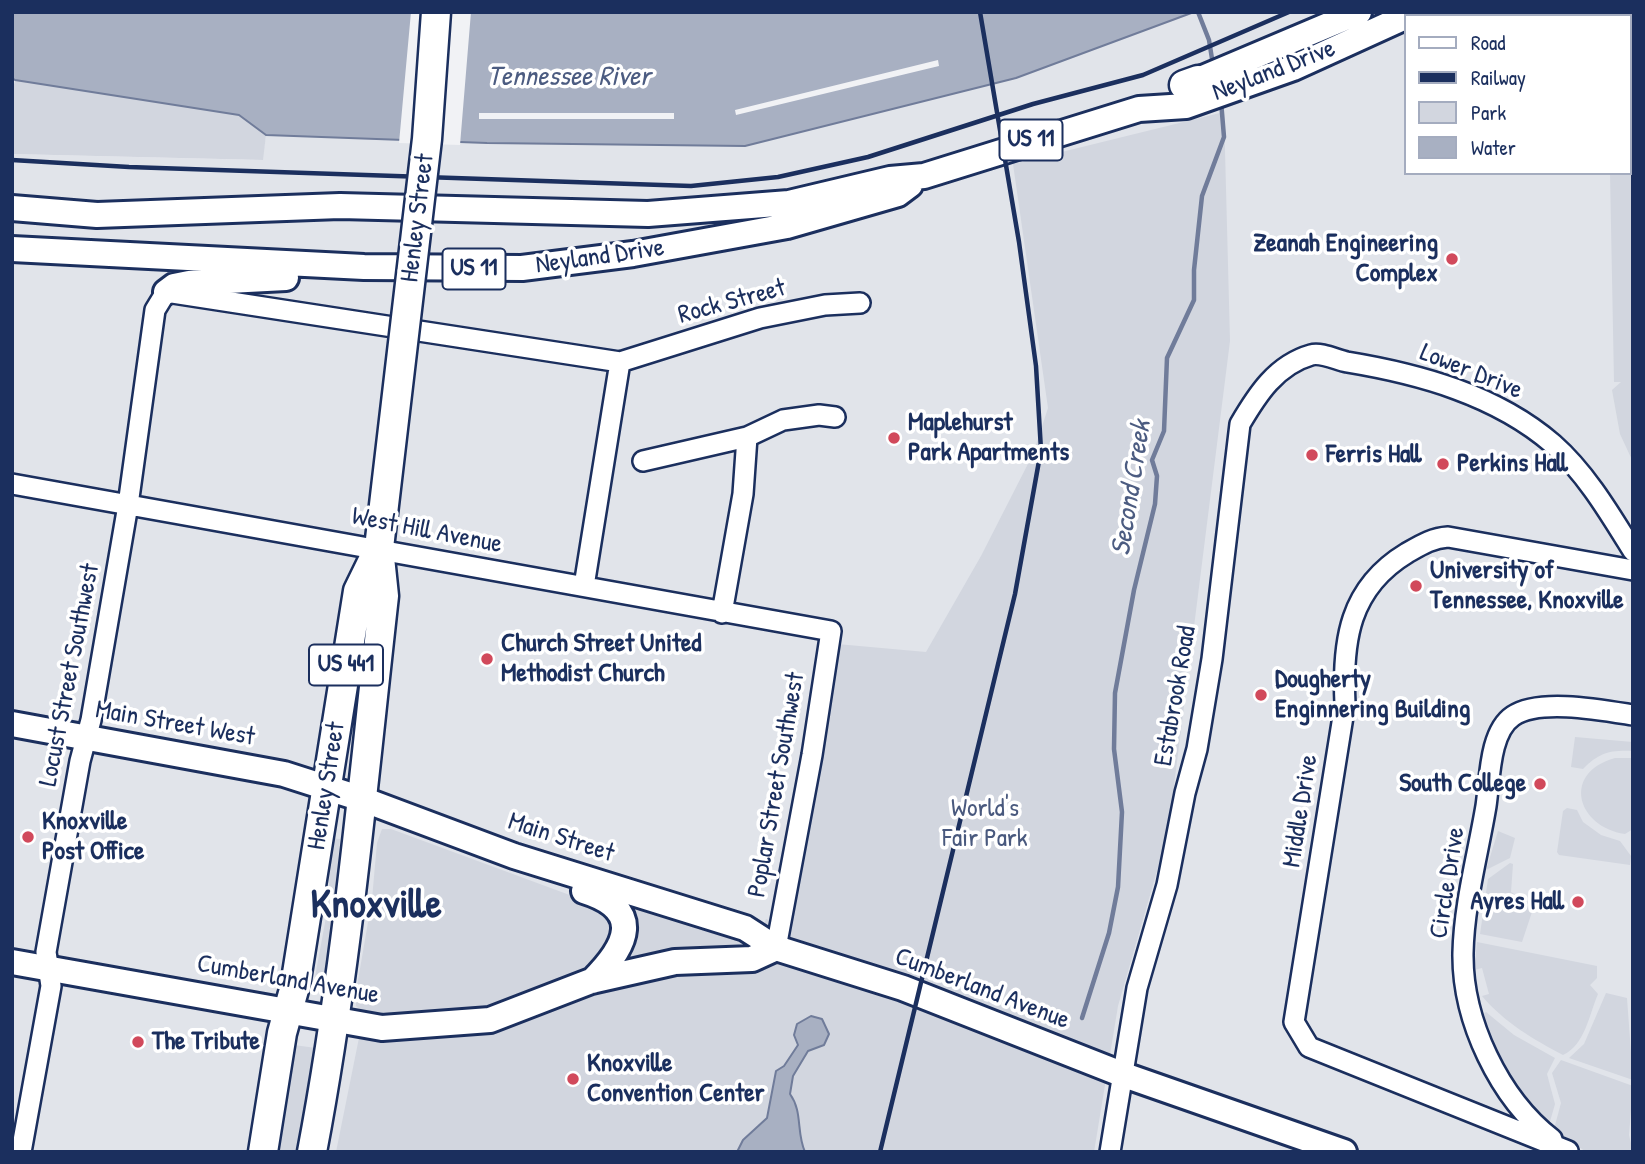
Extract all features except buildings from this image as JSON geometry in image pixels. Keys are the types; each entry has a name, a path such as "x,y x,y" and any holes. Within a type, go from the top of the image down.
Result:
{"highway":[{"name":"Henley Street","path":"312,1152 335,1021 353,894 384,596 380,535 427,139 436,12"},
{"name":"Henley Street","path":"263,1152 288,1011 295,986 358,591 380,535"}],"main road":[{"name":"Neyland Drive","path":"1250,72 1359,12"},
{"name":"Neyland Drive","path":"12,208 97,215 175,209 340,206 648,214 789,203 890,179 924,176 1139,109 1404,17"},
{"name":"Neyland Drive","path":"12,249 364,267 496,269 633,254 787,226 898,194 924,176"},
{"path":"12,190 41,201 69,202 97,215"},
{"path":"166,292 174,286 189,283 271,278 441,281 496,269"},
{"name":"Main Street West","path":"12,724 284,774 327,786"},
{"name":"Main Street","path":"327,786 514,856 745,928 776,948"},
{"name":"Cumberland Avenue","path":"514,856 540,874 616,905 624,921 622,944 611,962 591,981"},
{"name":"Cumberland Avenue","path":"12,962 382,1028 490,1020 591,981 675,962 752,959 776,948 903,988 1124,1075 1344,1152"}],"street":[{"path":"166,292 620,362 584,586"},
{"name":"Locust Street Southwest","path":"21,1152 51,985 46,952 85,738 91,722 128,505 155,310 166,292"},
{"name":"Rock Street","path":"620,362 760,318 825,305 860,303"},
{"name":"Lower Drive","path":"1313,354 1400,371 1488,402 1524,422 1554,445 1587,482 1633,551"},
{"name":"Estabrook Road","path":"1110,1152 1137,988 1167,885 1185,793 1197,749 1212,659 1240,424 1259,393 1281,370 1313,354"},
{"path":"643,461 747,437 766,425 783,420 835,416"},
{"path":"722,613 743,494 747,437"},
{"name":"West Hill Avenue","path":"12,484 128,505 380,535 584,586 831,631"},
{"name":"Middle Drive","path":"1569,1151 1309,1048 1294,1023 1345,704 1343,671 1347,635 1354,611 1368,587 1394,561 1431,540 1448,537 1633,570"},
{"name":"Poplar Street Southwest","path":"776,948 813,753 831,631"},
{"name":"Circle Drive","path":"1569,1151 1526,1115 1494,1068 1480,1035 1468,993 1463,962 1464,936 1494,757 1505,723 1524,710 1540,706 1633,715"}],"shaded area":[{"path":"1180,12 1433,12 1434,14 1404,14 1404,175 1631,175 1631,14 1468,14 1633,12 1633,1152 12,1152 12,154 262,160 266,135"}],"green space":[{"path":"15,80 239,115 266,135 263,160 12,154 12,93"},
{"name":"World's Fair Park","path":"1224,112 1230,341 1168,833 1118,1006 1094,1152 336,1152 364,1013 356,1006 356,992 372,899 377,843 382,829 391,829 594,904 620,900 757,941 766,919 791,928 789,916 837,644 926,652 981,556 1033,454 1048,408 1013,164"},
{"path":"1633,135 1633,462 1620,434 1612,390 1621,382 1614,382 1610,175 1631,175"},
{"path":"1575,737 1633,742 1633,751 1605,754 1583,769 1571,767"},
{"path":"1615,758 1633,758 1633,829 1625,834 1596,821 1587,811 1582,799 1582,787 1587,775 1598,765"},
{"path":"1567,808 1577,810 1583,822 1601,835 1620,841 1631,856 1630,865 1559,855 1557,852 1563,811"},
{"path":"1498,831 1515,838 1510,858 1486,870"},
{"path":"330,838 340,839 328,979 315,977 329,901"},
{"path":"1510,863 1513,864 1511,892 1534,906 1522,942 1480,934 1488,879"},
{"path":"1477,942 1597,966 1597,978 1590,985 1598,994 1581,1037 1570,1050 1563,1055 1530,1036 1500,1014 1482,996 1489,994 1482,968 1474,970"},
{"path":"1606,993 1627,998 1633,1080 1569,1058 1584,1044"},
{"path":"1486,1012 1514,1035 1555,1058 1547,1074 1555,1104 1549,1125 1526,1101 1509,1075 1481,1016"},
{"path":"294,1045 316,1048 298,1152 275,1152"},
{"path":"1561,1060 1633,1086 1629,1135 1633,1152 1586,1152 1554,1129 1561,1103 1552,1073"}],"water":[{"name":"Tennessee River","path":"12,12 1194,12 1016,78 745,146 487,143 266,135 239,115 15,80 12,78"},
{"path":"811,1016 822,1019 829,1034 824,1045 808,1051 793,1076 790,1094 797,1108 805,1152 737,1152 743,1140 767,1118 776,1071 784,1066 798,1045 794,1035 797,1024"}],"pier":[{"path":"411,12 471,12 460,145 399,143"},
{"path":"938,60 939,66 736,115 735,110"},
{"path":"479,113 674,113 674,119 479,119"}],"waterway":[{"name":"Second Creek","path":"1198,12 1209,40 1213,65"},
{"name":"Second Creek","path":"1082,1018 1109,933 1118,887 1122,812 1114,749 1115,693 1134,590 1155,504 1157,476 1152,460 1164,431 1167,358 1194,300 1194,270 1202,196 1224,137 1221,101"}],"railway":[{"path":"880,1152 1015,594 1041,450 1036,366 1019,242 980,12"},
{"path":"12,160 129,167 691,186 778,177 868,157 1033,104 1143,75 1289,12"}],"place":[{"name":"Zeanah Engineering Complex","path":"1452,259"},
{"name":"Maplehurst Park Apartments","path":"894,438"},
{"name":"Ferris Hall","path":"1312,455"},
{"name":"Perkins Hall","path":"1443,464"},
{"name":"University of Tennessee, Knoxville","path":"1416,586"},
{"name":"Church Street United Methodist Church","path":"487,659"},
{"name":"Dougherty Enginnering Building","path":"1261,695"},
{"name":"South College","path":"1540,784"},
{"name":"Knoxville Post Office","path":"28,837"},
{"name":"Ayres Hall","path":"1578,902"},
{"name":"The Tribute","path":"138,1042"},
{"name":"Knoxville Convention Center","path":"573,1079"}],"district":[{"name":"Knoxville","path":"376,906"}]}
